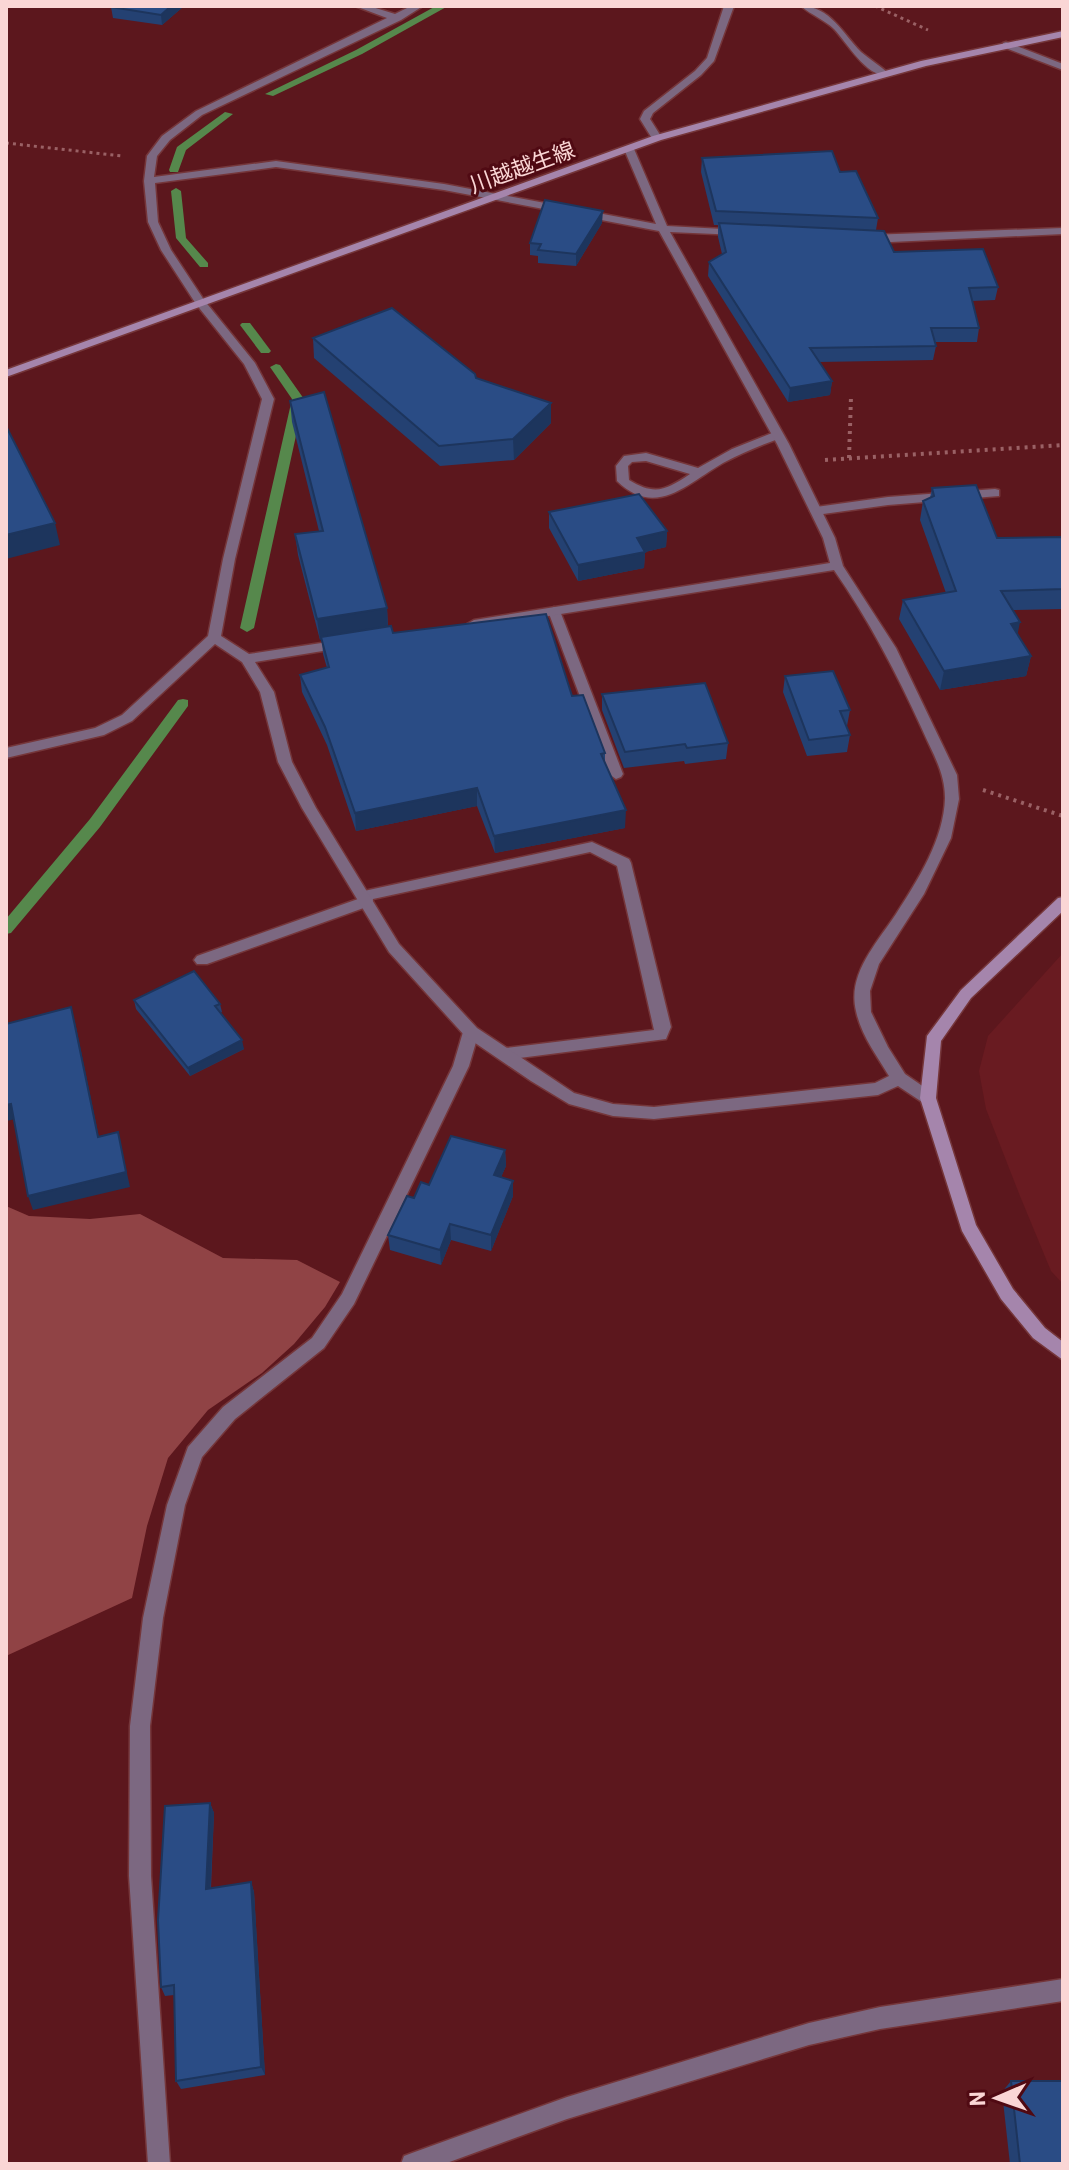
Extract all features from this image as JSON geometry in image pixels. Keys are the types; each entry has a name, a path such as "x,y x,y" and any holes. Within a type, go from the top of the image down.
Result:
{"main road":[{"name":"川越越生線","path":"6,374 657,138 884,74 1063,34"},
{"path":"1063,902 966,994 933,1040 928,1098 968,1226 1007,1294 1039,1333 1063,1352"}],"street":[{"path":"360,6 398,18"},
{"path":"6,753 99,732 127,718 214,637 229,559 268,399 249,363 200,302 166,250 153,222 149,181 151,159 166,138 199,113 418,6"},
{"path":"657,138 645,119 649,111 711,59 729,6"},
{"path":"806,6 836,26 857,53 884,74"},
{"path":"1006,45 1063,67"},
{"path":"629,149 663,229 816,511 829,538 837,566 905,675 951,781 950,815 939,846 895,929 868,965 862,1002 871,1029 899,1078 928,1098"},
{"path":"149,181 276,164 444,187 663,229 748,232"},
{"path":"861,237 891,239 1063,231"},
{"path":"701,473 646,457 628,459 622,466 623,481 634,490 651,495 672,491 746,447 777,435"},
{"path":"816,511 888,501 995,493"},
{"path":"462,626 837,566"},
{"path":"554,611 616,774"},
{"path":"214,637 247,659 267,692 285,762 309,808 394,948 471,1032 569,1098 613,1110 654,1113 878,1089 899,1078"},
{"path":"247,659 355,642"},
{"path":"202,960 365,898 592,847 624,863 663,1027 660,1035 505,1054"},
{"path":"159,2164 140,1876 140,1726 153,1618 176,1505 194,1453 229,1413 318,1343 348,1299 461,1066 471,1032"},
{"path":"412,2164 567,2108 809,2034 880,2018 1063,1990"}],"path":[{"path":"6,143 151,159"},
{"path":"849,458 851,397"},
{"path":"792,463 1063,445"},
{"path":"951,781 1063,816"}],"shaded area":[{"path":"1063,953 1063,1284 1051,1271 1020,1196 986,1109 979,1071 988,1036"},
{"path":"6,1206 29,1216 90,1219 140,1214 223,1258 297,1260 340,1282 325,1307 294,1344 262,1373 208,1410 168,1458 147,1526 132,1598 6,1656"}],"building":[{"path":"113,6 171,6 161,15"},
{"path":"832,151 840,172 856,171 878,218 716,211 702,158"},
{"path":"545,200 603,211 576,254 538,250 541,244 530,243"},
{"path":"719,223 884,231 894,252 983,249 998,287 969,288 979,328 931,328 936,346 810,348 832,381 790,388 709,262 726,252"},
{"path":"392,308 475,374 476,378 551,403 513,439 439,446 313,338"},
{"path":"324,392 387,608 317,619 295,534 323,531 290,401"},
{"path":"6,426 55,523 6,535"},
{"path":"976,485 997,538 1063,537 1063,589 1001,591 1020,622 1011,624 1031,656 944,671 903,600 956,591 923,501 934,496 932,488"},
{"path":"639,494 667,531 637,538 645,552 578,565 549,512"},
{"path":"546,614 572,696 583,695 605,753 601,754 626,810 494,836 477,788 355,813 325,727 300,675 329,667 321,637 391,626 393,633"},
{"path":"833,671 850,710 840,711 850,735 809,740 785,676"},
{"path":"705,683 728,743 687,748 685,744 625,752 602,694"},
{"path":"194,971 220,1004 215,1006 242,1040 188,1068 134,1000"},
{"path":"71,1007 98,1137 118,1132 126,1172 28,1196 11,1104 6,1105 6,1024"},
{"path":"451,1136 505,1150 494,1175 513,1181 491,1235 450,1224 440,1250 388,1235 407,1196 414,1198 421,1182 429,1185"},
{"path":"210,1803 206,1889 251,1882 261,2067 176,2081 174,1985 161,1987 158,1920 165,1806"},
{"path":"1011,2081 1063,2081 1063,2164 1020,2164"}],"waterway":[{"path":"270,94 359,52 443,6"},
{"path":"174,170 181,149 228,114"},
{"path":"176,191 181,238 204,265"},
{"path":"246,325 265,351"},
{"path":"247,628 298,399 276,367"},
{"path":"6,929 95,823 183,703"}]}
